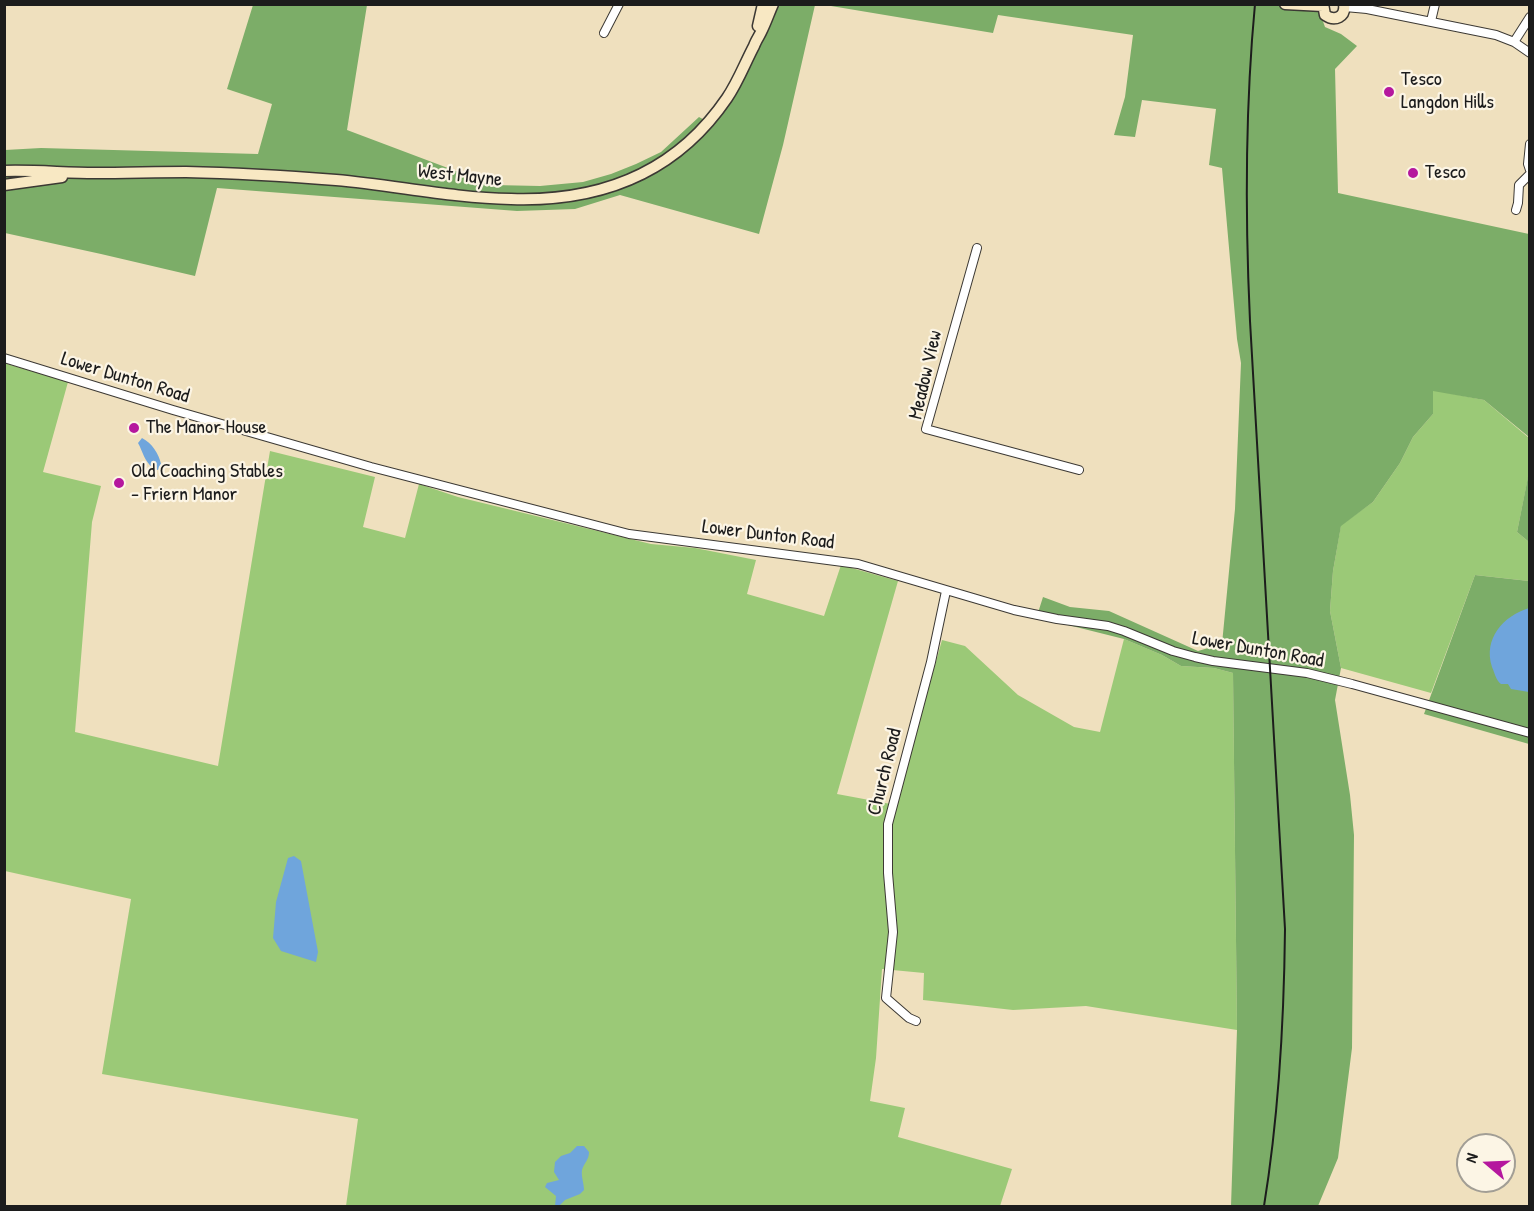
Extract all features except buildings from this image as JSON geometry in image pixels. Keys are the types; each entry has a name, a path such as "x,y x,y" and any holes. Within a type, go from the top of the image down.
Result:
{"main road":[{"name":"West Mayne","path":"4,171 264,175 338,180 511,200 579,195 628,181 684,147 727,98 746,64 754,44 763,4"},
{"name":"West Mayne","path":"754,44 762,32 773,4"},
{"path":"1285,4 1323,5 1325,15 1332,19 1341,16 1345,6"},
{"name":"West Mayne","path":"5,185 95,173"}],"street":[{"path":"604,33 619,4"},
{"path":"1431,21 1435,4"},
{"path":"1345,6 1496,35 1514,42 1530,53"},
{"path":"1514,42 1530,17"},
{"path":"1516,210 1519,185 1530,172 1528,164 1530,144"},
{"name":"Meadow View","path":"977,248 926,429 1079,470"},
{"name":"Lower Dunton Road","path":"4,358 360,464 629,534 858,564 1030,614 1108,626 1173,651 1213,662 1307,673 1530,734"},
{"name":"Church Road","path":"916,1022 886,998 893,932 888,873 888,824 931,662 946,591"}],"green space":[{"path":"253,5 367,5 347,130 493,185 540,186 583,182 636,164 661,152 699,117 714,125 762,42 777,5 815,5 783,145 759,234 620,195 575,209 517,211 217,188 195,276 5,233 5,150 41,148 258,154 272,104 227,89"},
{"path":"825,5 1321,5 1320,13 1325,27 1341,34 1357,46 1335,69 1338,193 1529,234 1529,437 1484,400 1433,391 1433,414 1413,437 1400,463 1373,502 1341,526 1333,571 1330,611 1341,668 1335,700 1354,835 1352,1048 1338,1158 1318,1206 1231,1206 1237,1030 1233,673 1214,668 1181,666 1162,655 1124,639 1036,619 1043,597 1070,607 1109,611 1198,651 1222,644 1235,509 1241,363 1222,168 1209,165 1216,109 1142,100 1135,137 1114,135 1125,97 1133,35 998,15 993,33"},
{"path":"4,363 68,382 43,472 101,486 92,522 75,732 218,766 270,451 375,477 363,527 405,538 419,484 458,497 651,544 695,548 756,560 747,594 824,616 841,565 898,581 837,794 896,805 942,640 965,646 1018,695 1074,727 1100,732 1124,639 1162,655 1181,666 1214,668 1233,673 1237,1030 1086,1006 1013,1010 923,1000 924,973 882,969 876,1058 870,1101 905,1108 898,1137 1012,1169 1000,1206 346,1206 358,1119 102,1074 131,899 5,871"},
{"path":"1433,390 1484,400 1529,438 1529,473 1517,532 1529,542 1529,581 1475,575 1431,693 1341,668 1330,611 1333,571 1341,525 1373,502 1400,463 1413,437 1433,414"},
{"path":"1529,472 1529,542 1517,532"},
{"path":"1475,575 1529,581 1529,744 1424,714"}],"water":[{"path":"142,438 157,453 161,464 158,470 151,466 144,456 138,443"},
{"path":"1530,608 1529,692 1511,689 1508,684 1501,684 1498,681 1492,667 1490,647 1497,630 1503,623"},
{"path":"294,856 301,861 318,952 316,962 281,951 273,938 276,902 288,858"},
{"path":"577,1146 584,1146 589,1152 582,1170 584,1190 565,1200 559,1206 555,1206 556,1196 545,1187 547,1183 559,1180 554,1172 555,1162"}],"railway":[{"path":"1255,4 1248,123 1248,281 1285,929 1280,1068 1264,1206"}],"place":[{"name":"Tesco Langdon Hills","path":"1389,92"},
{"name":"Tesco","path":"1413,173"},
{"name":"The Manor House","path":"134,428"},
{"name":"Old Coaching Stables - Friern Manor","path":"119,483"}]}
